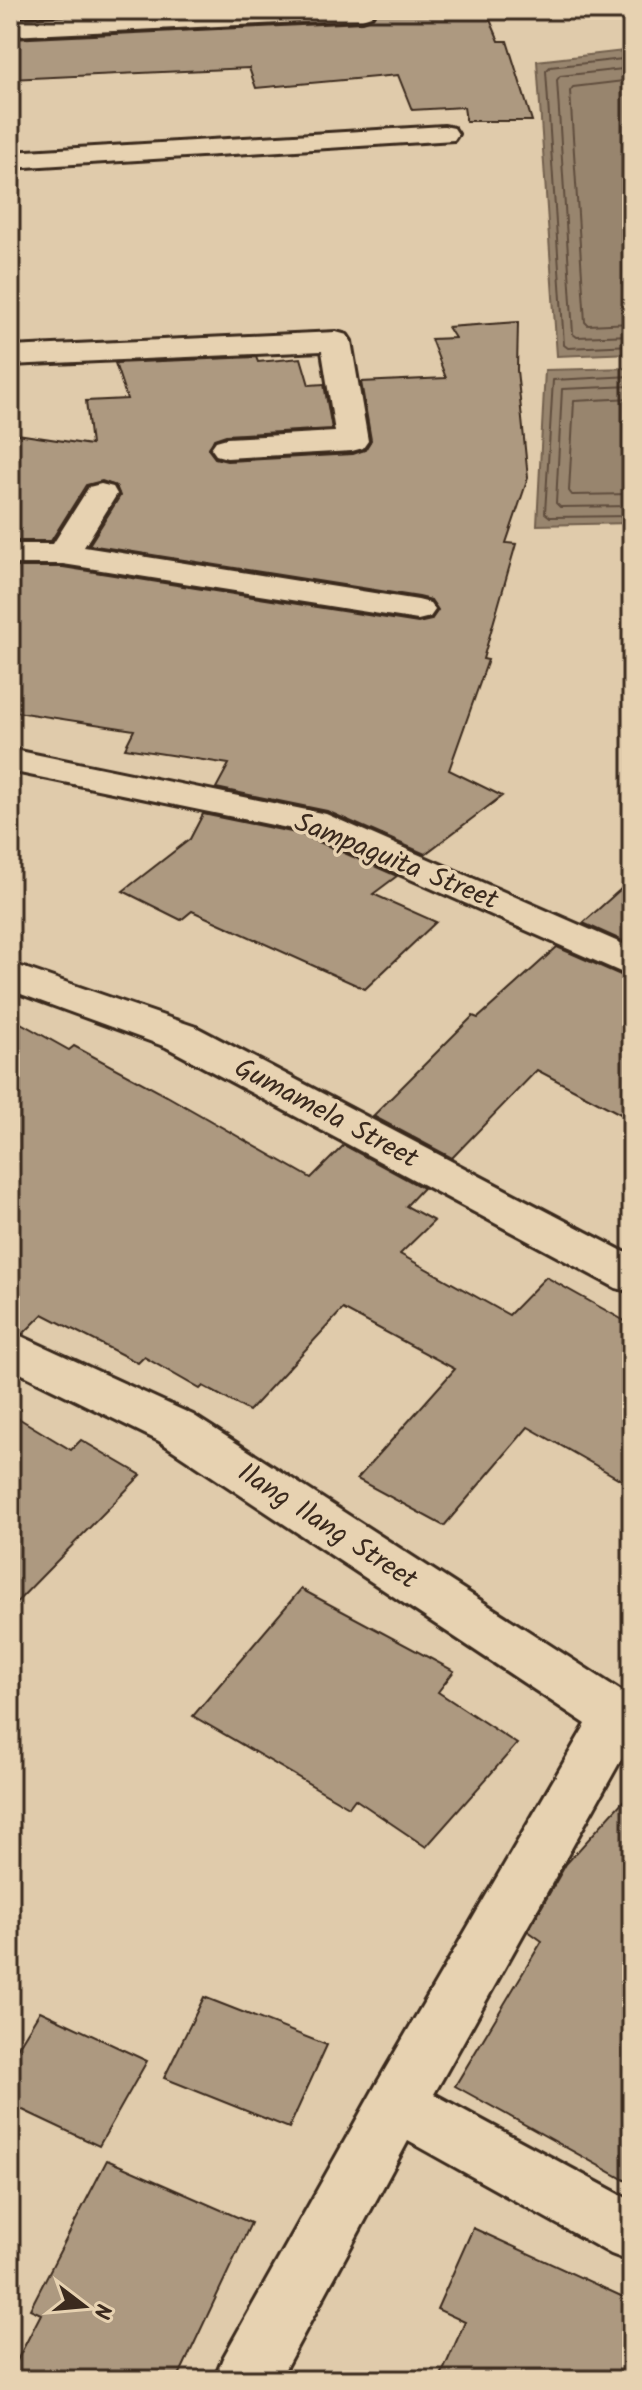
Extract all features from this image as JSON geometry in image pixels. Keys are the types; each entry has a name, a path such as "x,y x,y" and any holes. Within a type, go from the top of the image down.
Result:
{"street":[{"path":"10,28 362,11"},
{"path":"10,160 444,134"},
{"path":"10,356 336,341 352,441 227,448"},
{"path":"63,554 101,494"},
{"path":"10,554 63,554 418,610"},
{"name":"Sampaguita Street","path":"10,760 313,822 632,964"},
{"name":"Gumamela Street","path":"10,976 181,1037 632,1276"},
{"name":"Ilang Ilang Street","path":"10,1348 176,1428 625,1722"},
{"path":"245,2380 397,2104 625,1722"},
{"path":"397,2104 632,2233"}],"water":[{"path":"632,50 632,353 557,356 537,61"},
{"path":"632,368 632,523 537,525 545,370"}],"building":[{"path":"10,10 161,10 10,17"},
{"path":"378,10 486,10 499,41 507,41 532,121 466,121 464,107 412,110 398,75 256,88 249,68 10,79 10,39 362,22 373,18"},
{"path":"518,322 517,370 528,478 506,543 516,544 483,659 488,660 449,770 502,796 425,854 327,811 216,788 229,764 125,748 134,730 10,711 10,567 63,567 418,623 431,620 438,610 431,600 419,597 89,545 120,496 116,486 102,481 86,485 51,541 10,541 10,433 91,445 86,401 127,399 115,363 256,357 258,362 301,358 309,385 324,384 332,429 226,435 214,439 209,450 215,458 227,461 353,454 365,450 371,440 361,382 446,378 431,339 455,338 448,327"},
{"path":"203,814 301,834 397,876 373,894 436,922 365,989 192,911 181,920 123,891 190,839"},
{"path":"632,879 632,945 583,923"},
{"path":"557,947 632,980 632,1120 537,1070 452,1158 373,1116 473,1016 478,1018"},
{"path":"10,1017 69,1050 74,1046 311,1178 344,1145 423,1188 406,1206 434,1221 400,1254 509,1315 546,1277 632,1325 632,1486 528,1427 444,1526 357,1479 455,1369 343,1309 249,1411 203,1386 200,1389 144,1357 138,1363 43,1314 23,1334 10,1328"},
{"path":"10,1413 71,1450 81,1440 141,1475 10,1609"},
{"path":"301,1589 454,1671 438,1692 517,1744 426,1847 355,1799 349,1807 193,1716"},
{"path":"632,1791 632,2184 455,2086 542,1941 528,1931 566,1864"},
{"path":"204,1997 327,2045 289,2128 164,2078"},
{"path":"40,2011 147,2061 99,2146 10,2104 10,2060"},
{"path":"107,2160 251,2223 177,2380 10,2380 10,2374 41,2314 30,2309"},
{"path":"473,2228 632,2301 632,2380 439,2380 465,2322 437,2309"}]}
